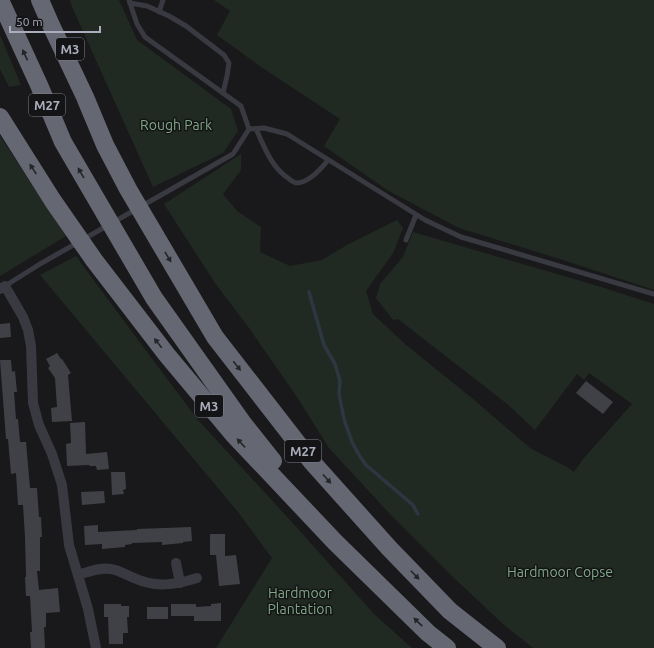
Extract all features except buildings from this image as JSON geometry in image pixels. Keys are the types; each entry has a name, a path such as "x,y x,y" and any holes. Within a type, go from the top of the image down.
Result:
{"highway":[{"name":"M27","path":"0,0 63,142 154,298 242,422 336,542 428,633 447,648"},
{"name":"M27","path":"40,0 85,97 105,145 128,189 215,337 312,462 389,548 450,611 497,648"},
{"name":"M3","path":"54,0 85,97"},
{"name":"M3","path":"0,117 53,201 94,260 167,355 233,434 336,542"}],"street":[{"path":"3,288 23,317 28,330 31,346 33,404 39,425 52,454 62,485 69,545 88,609 96,648"},
{"path":"176,563 180,583"},
{"path":"78,575 104,568 122,572 146,583 162,585 180,583 197,578"}],"lane":[{"path":"159,12 163,0"},
{"path":"130,1 147,6 186,26 224,55 229,63 223,93"},
{"path":"130,1 137,24 145,37 241,106 249,129"},
{"path":"249,129 264,128 287,134 416,215 461,237 654,294"},
{"path":"3,288 40,264 233,154 249,129"},
{"path":"256,129 272,163 283,176 294,183 304,182 316,173 328,160"},
{"path":"406,240 416,215"}],"green space":[{"name":"Rough Park","path":"70,0 119,0 137,40 231,109 238,131 223,153 153,187"},
{"path":"214,0 654,0 654,290 459,228 387,190 324,146 340,119 261,67 217,35 230,11"},
{"path":"0,35 21,85 9,87 0,69"},
{"path":"0,136 66,236 0,276"},
{"name":"Hardmoor Copse","path":"241,154 241,170 223,194 237,211 261,227 260,252 290,266 322,260 347,245 397,220 403,228 393,253 366,291 373,314 405,344 473,399 530,448 574,472 583,459 632,404 589,373 584,380 577,374 535,430 506,403 398,319 393,320 376,298 380,284 403,257 413,232 598,286 654,304 654,648 533,648 503,624 452,576 389,513 329,448 297,397 249,328 215,283 164,204"},
{"name":"Hardmoor Plantation","path":"76,256 198,420 375,615 412,648 216,648 272,558 238,512 40,275"}],"waterway":[{"path":"309,292 324,345 335,364 340,381 339,394 344,419 352,442 366,465 413,505 418,514"}]}
